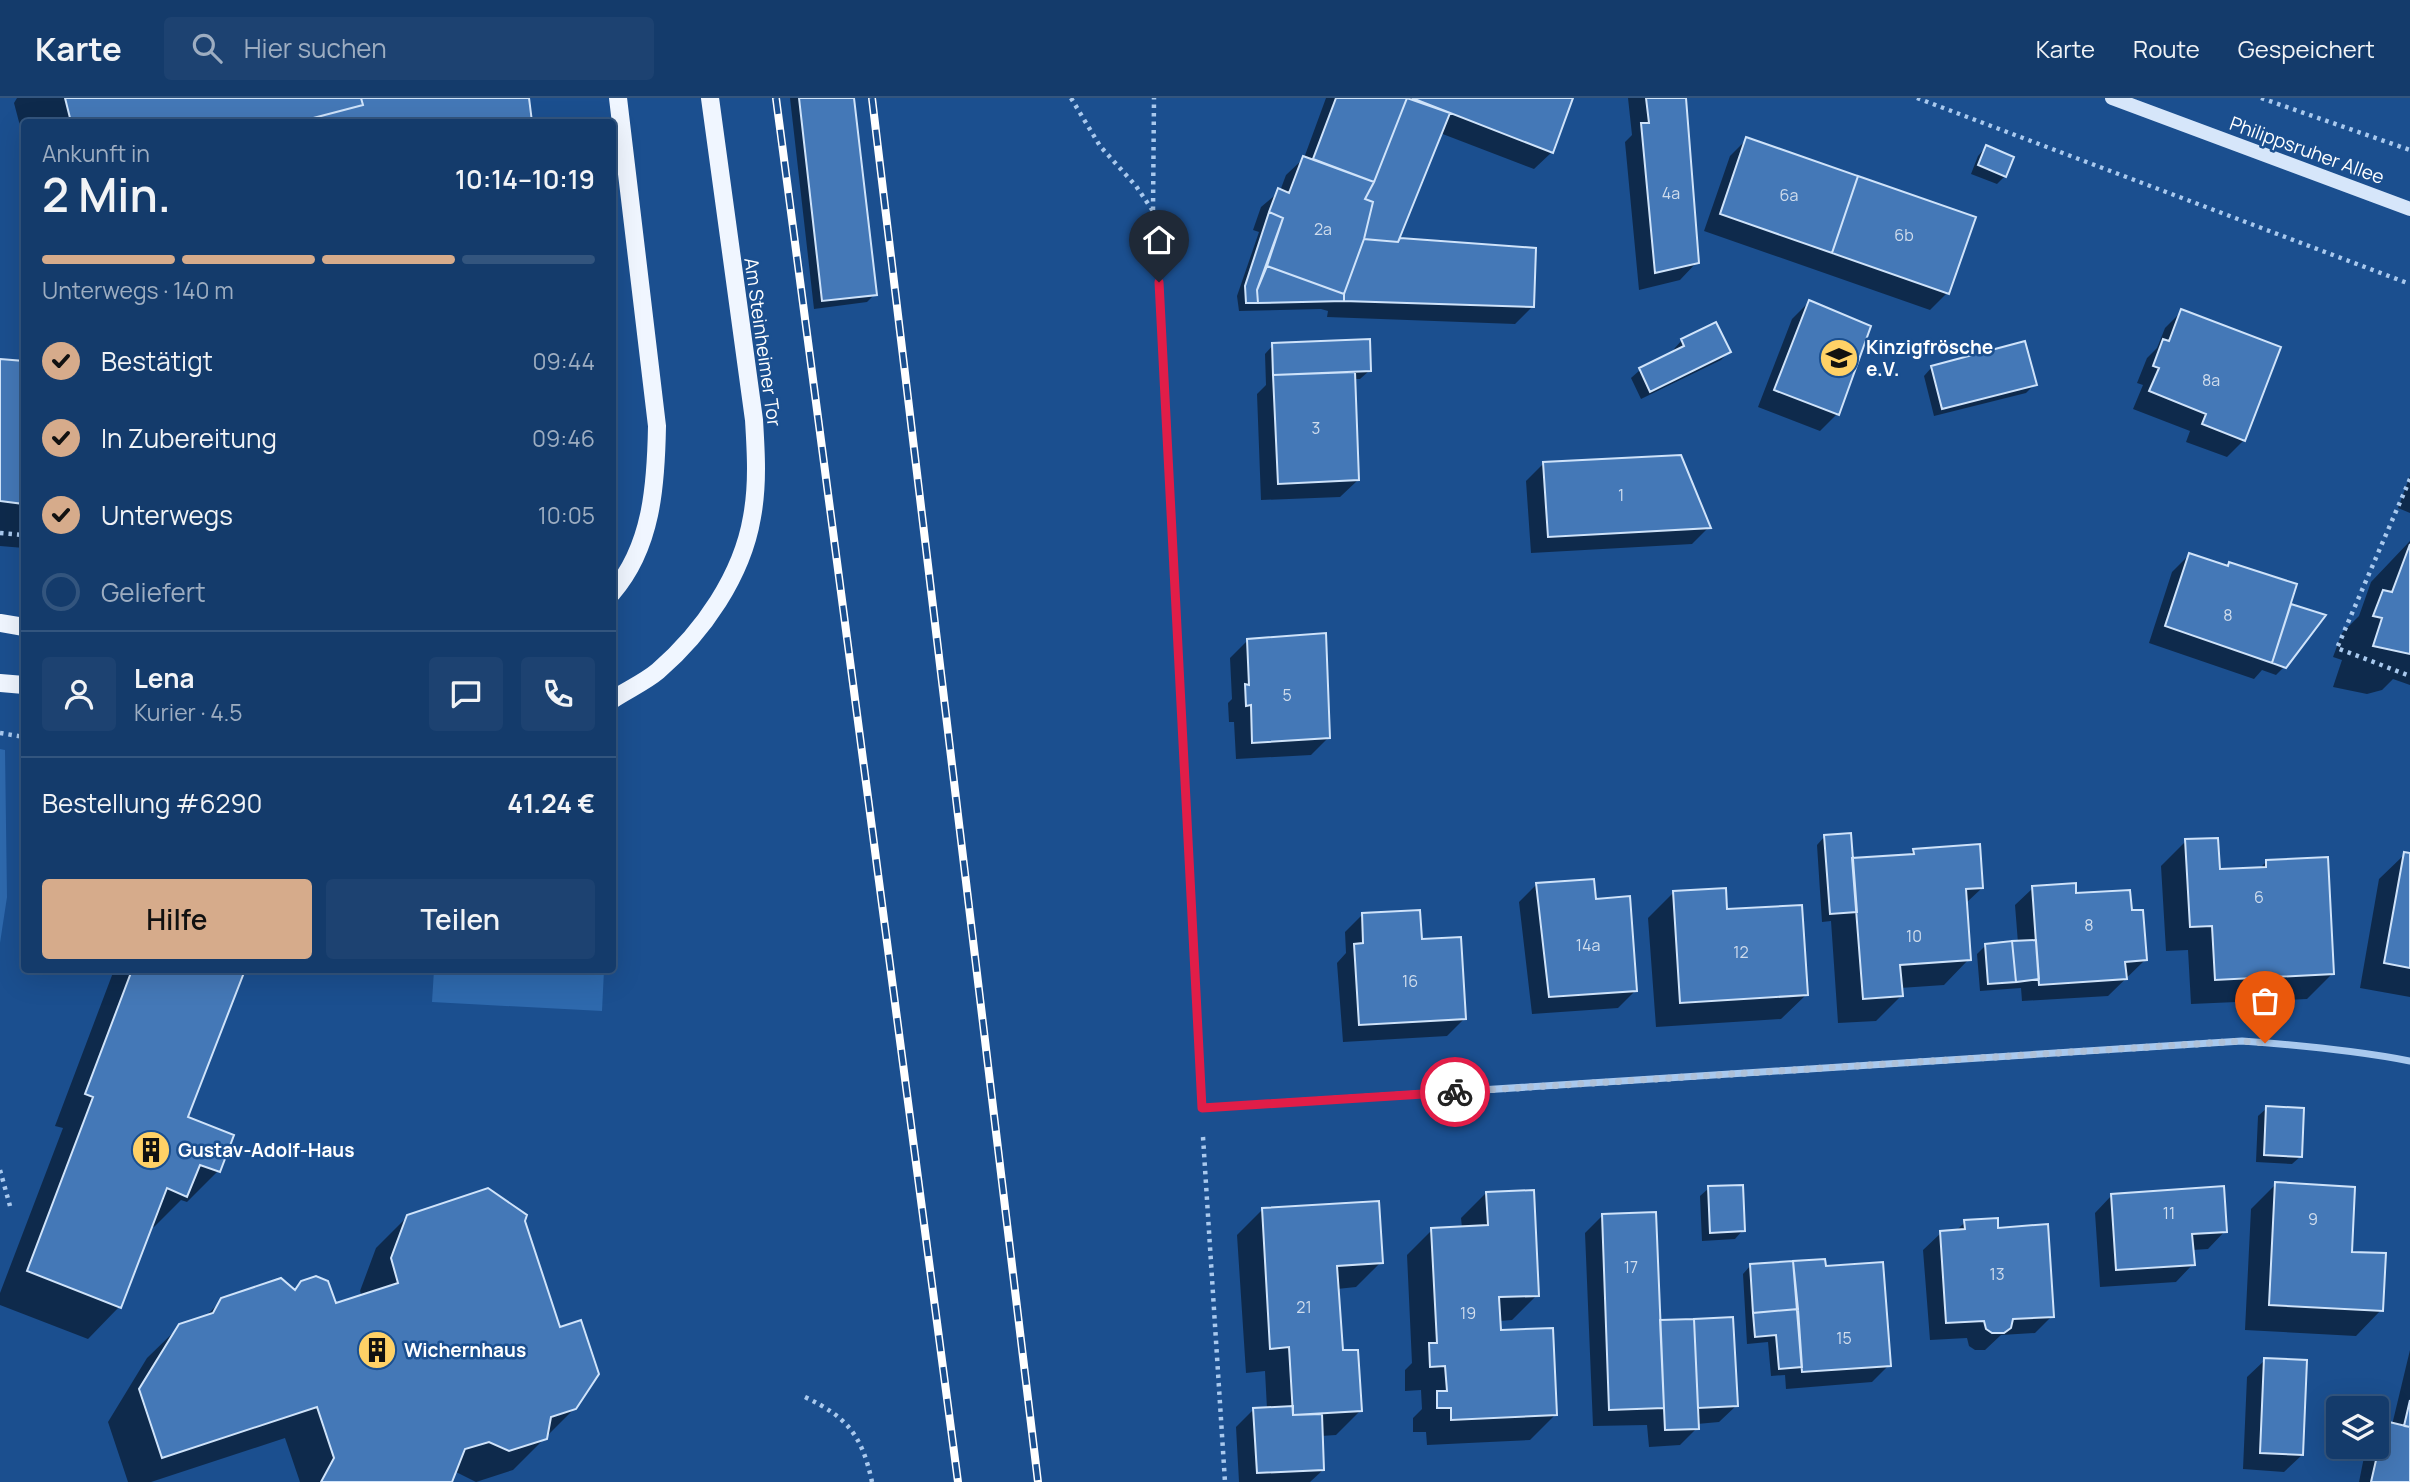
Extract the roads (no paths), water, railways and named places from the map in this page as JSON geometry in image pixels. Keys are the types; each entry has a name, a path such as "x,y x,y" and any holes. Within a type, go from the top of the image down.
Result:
{"main road":[{"path":"616,589 626,578 646,531 656,479 657,426 618,98"},
{"name":"Am Steinheimer Tor","path":"616,698 657,672 692,638 726,588 739,562 752,518 757,467 754,420 710,98"},
{"name":"Philippsruher Allee","path":"2112,98 2410,209"},
{"path":"0,623 21,626"},
{"path":"0,683 21,685"}],"street":[{"path":"1159,282 1202,1108 2242,1041 2333,1049 2410,1061"}],"railway":[{"path":"776,98 958,1482"},
{"path":"872,98 1038,1482"}],"place":[{"name":"Kinzigfrösche e.V.","path":"1839,358"},
{"name":"Gustav-Adolf-Haus","path":"151,1150"},
{"name":"Wichernhaus","path":"377,1350"}]}
